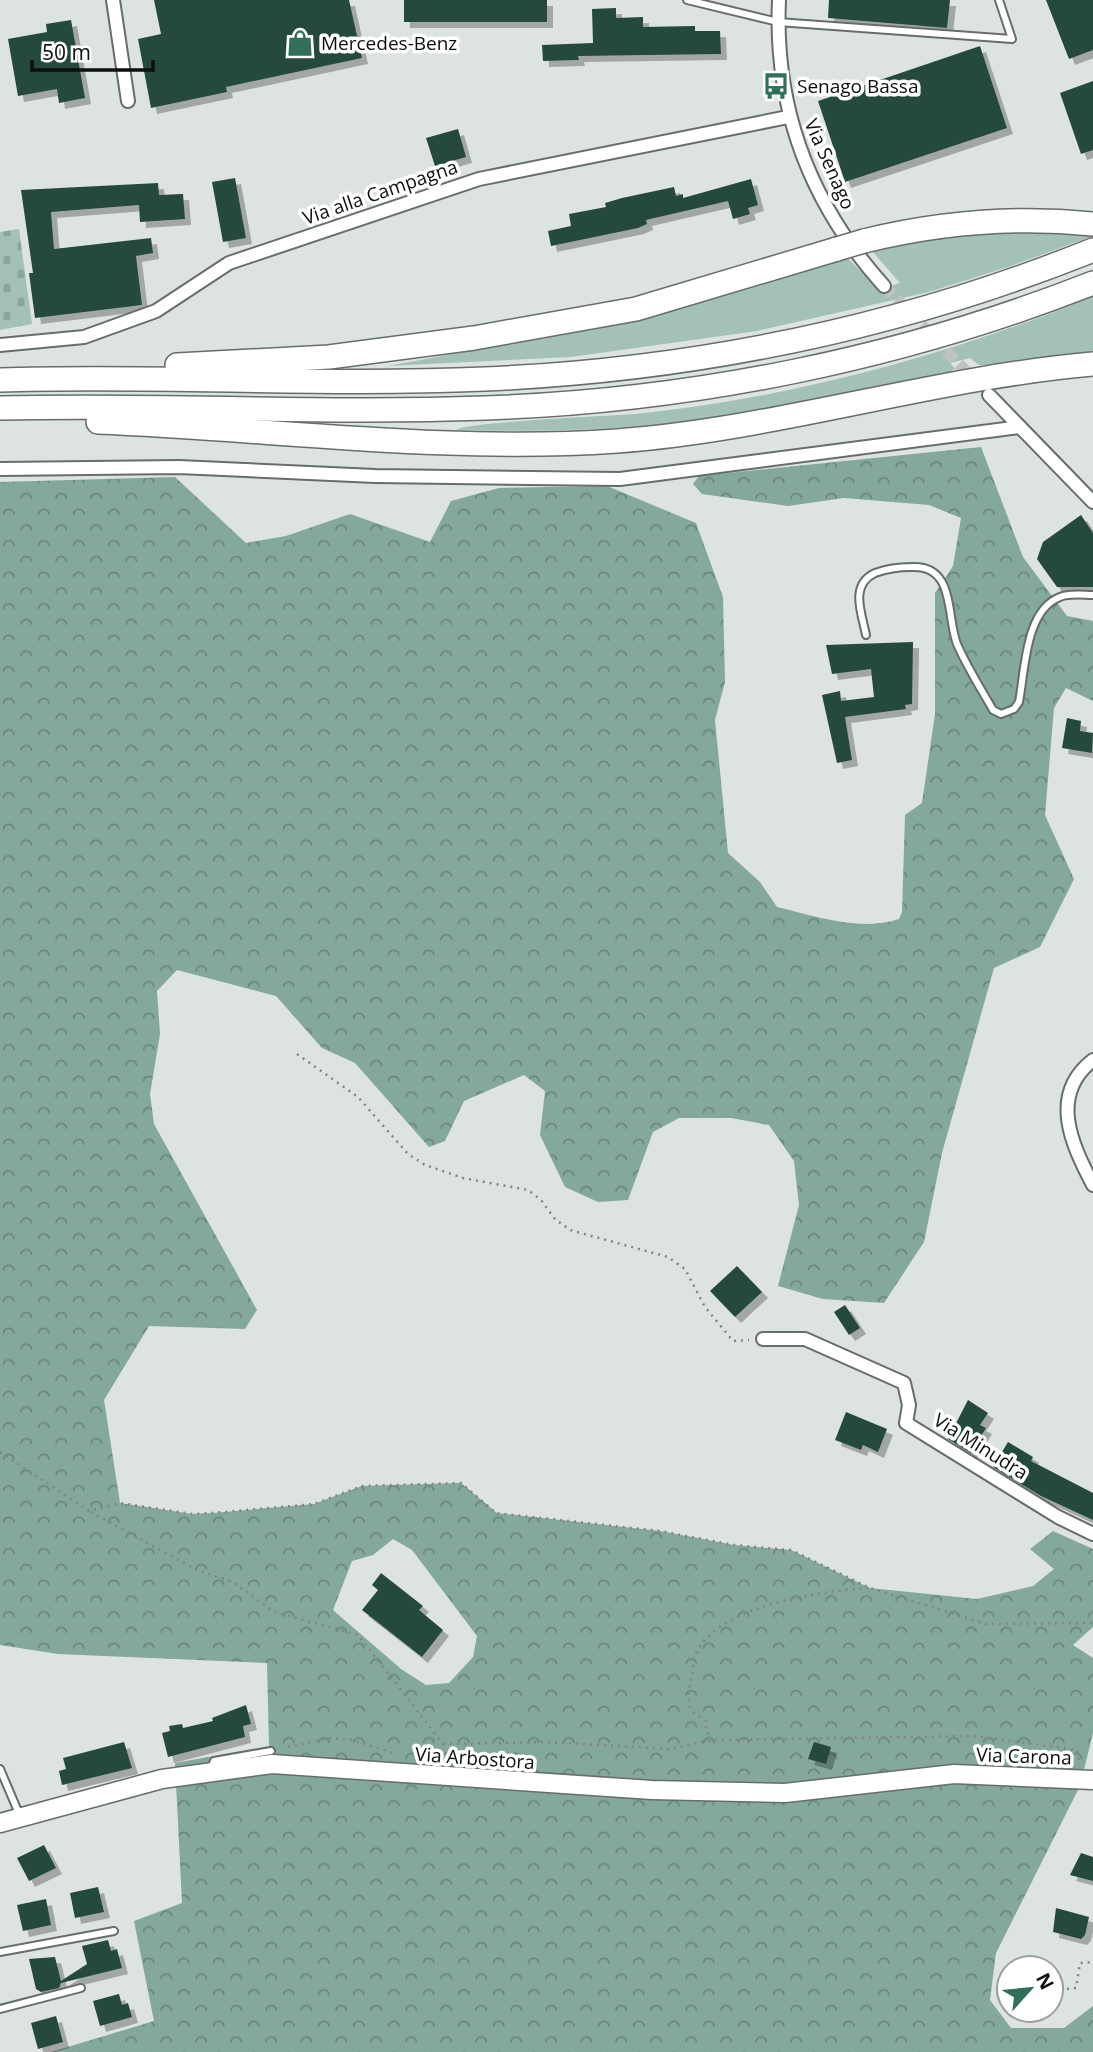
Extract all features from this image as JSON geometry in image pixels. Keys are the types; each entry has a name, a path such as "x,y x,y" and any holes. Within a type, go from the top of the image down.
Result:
{"highway":[{"path":"0,366 237,364 420,346 636,309 864,241 931,226 974,220 1016,219 1093,224"},
{"path":"0,380 400,382 615,370 743,351 827,334 913,312 1093,250"},
{"path":"0,408 431,410 615,398 745,380 863,355 960,329 1093,283"},
{"path":"0,422 178,425 384,441 574,443 706,431 964,380 1093,364"}],"street":[{"path":"113,0 128,101"},
{"name":"Via Senago","path":"779,0 779,65 788,117 808,173 838,229 884,286"},
{"name":"Via alla Campagna","path":"0,345 84,337 156,311 229,263 479,179 788,117"},
{"path":"989,396 1093,502"},
{"path":"0,469 213,468 375,476 620,479 1020,427"},
{"path":"1093,1060 1077,1077 1066,1110 1076,1153 1093,1185"},
{"name":"Via Minudra","path":"763,1339 805,1339 904,1383 909,1405 906,1423 1058,1517 1093,1534"},
{"name":"Via Arbostora","path":"0,1823 162,1779 272,1765 652,1790 785,1793 954,1774"},
{"name":"Via Carona","path":"954,1774 1088,1780"}],"lane":[{"path":"687,0 778,22 1012,39 999,0"},
{"path":"866,635 858,594 861,584 877,572 921,566 930,570 938,575 946,588 956,642 992,710 1000,714 1014,709 1019,702 1033,630 1039,614 1056,598 1093,594"},
{"path":"209,1771 214,1761 271,1751"},
{"path":"0,1769 20,1818"},
{"path":"0,1952 114,1931"},
{"path":"0,2009 81,1989"}],"path":[{"path":"297,1054 358,1097 408,1154 425,1165 463,1178 528,1190 569,1230 668,1257 685,1269 705,1307 733,1341 763,1339"},
{"path":"0,1452 89,1511 197,1570 233,1582 274,1612 358,1635 443,1744"},
{"path":"89,1511 120,1503 192,1514 213,1513 314,1504 362,1486 461,1483 496,1513 633,1528 734,1545 791,1550 870,1588 986,1624 1093,1623"},
{"path":"713,1740 706,1730 706,1721 691,1712 687,1699 696,1652 719,1628 769,1603 832,1590 870,1588"},
{"path":"443,1744 545,1742 669,1749 713,1740 974,1736 1077,1750 1088,1780"},
{"path":"271,1751 331,1738 353,1740 397,1754"},
{"path":"408,1757 438,1751 443,1744"},
{"path":"1067,1989 1076,1988 1080,1963 1093,1962"}],"green space":[{"path":"19,229 32,324 0,330 0,232"},
{"path":"978,230 1065,232 1093,236 929,292 757,331 571,357 388,366 608,325 847,257 878,290 900,283 872,251"},
{"path":"1093,297 1093,354 989,366 979,365 970,358 950,363 955,369 946,374 797,405 675,424 530,431 456,430 484,424 635,414 694,407 810,386 925,356"},
{"path":"981,447 1023,557 1067,616 1093,621 1093,701 1066,688 1054,708 1045,815 1074,879 1040,947 994,968 942,1153 924,1242 884,1303 823,1299 778,1286 799,1205 794,1161 769,1125 731,1118 679,1118 653,1132 628,1200 598,1202 565,1187 540,1135 545,1091 524,1075 464,1101 445,1141 429,1147 355,1063 322,1048 276,996 177,970 157,991 160,1034 150,1094 154,1124 257,1310 245,1329 149,1326 104,1400 120,1503 192,1514 213,1513 314,1504 362,1486 461,1483 497,1513 660,1531 734,1545 791,1550 870,1588 977,1599 1033,1586 1054,1569 1030,1549 1053,1531 1093,1549 1093,1627 1073,1645 1093,1658 1093,1733 1080,1786 995,1954 990,2000 995,2007 995,2024 1008,2024 1011,2028 1064,2028 1093,2006 1093,2052 51,2052 154,2021 134,1921 182,1903 175,1763 269,1746 267,1663 58,1654 0,1645 0,482 175,477 246,543 286,536 350,514 430,542 451,501 499,488 607,486 696,523 723,597 725,682 715,720 728,853 760,882 777,907 854,923 884,923 899,919 902,912 905,815 922,803 935,714 935,593 953,566 961,518 929,505 844,498 788,506 702,494 693,484 699,476","holes":["393,1539 412,1550 477,1636 473,1657 449,1683 426,1685 401,1669 333,1610 352,1561 373,1555"]}],"building":[{"path":"154,0 349,0 362,58 226,87 227,92 151,108 138,39 161,34"},
{"path":"404,0 547,0 547,22 404,22"},
{"path":"829,0 950,0 947,28 828,18"},
{"path":"1046,0 1093,0 1093,50 1069,59"},
{"path":"616,8 616,18 643,17 643,27 695,26 695,31 720,31 721,54 578,56 579,60 543,61 542,45 593,43 592,9"},
{"path":"71,20 85,98 59,103 57,89 18,96 8,39 47,32 46,24"},
{"path":"980,46 1007,128 845,182 818,101"},
{"path":"1093,81 1093,150 1081,154 1060,93"},
{"path":"458,129 466,157 435,166 426,138"},
{"path":"235,178 246,238 223,242 212,182"},
{"path":"751,179 758,205 748,208 750,214 733,219 728,201 646,220 647,224 638,228 551,246 548,231 571,226 569,214 606,207 605,203 622,198 674,187 676,196 683,194 683,198"},
{"path":"158,183 159,195 183,194 185,219 140,222 139,205 51,212 54,249 151,238 153,253 136,256 142,305 35,318 29,273 33,273 21,190"},
{"path":"1081,515 1093,533 1093,587 1057,587 1037,559 1043,542"},
{"path":"913,642 912,704 905,705 906,709 845,717 852,760 837,763 822,695 840,691 841,701 874,697 871,669 832,674 826,645"},
{"path":"1067,718 1081,721 1080,731 1093,733 1092,753 1062,748"},
{"path":"737,1266 762,1292 735,1317 710,1291"},
{"path":"845,1305 860,1328 849,1335 834,1312"},
{"path":"968,1400 988,1413 980,1425 986,1428 971,1453 948,1439"},
{"path":"846,1412 887,1429 878,1452 863,1445 861,1450 835,1440"},
{"path":"1008,1442 1033,1457 1031,1461 1093,1493 1093,1520 1041,1496 993,1467"},
{"path":"381,1573 423,1606 419,1610 443,1630 422,1657 362,1610 378,1590 372,1585"},
{"path":"246,1705 251,1724 243,1726 245,1737 168,1757 162,1733 170,1731 169,1726 182,1724 183,1728 213,1721 212,1718"},
{"path":"124,1742 132,1768 62,1785 59,1771 66,1769 63,1758"},
{"path":"814,1742 831,1747 826,1764 808,1759"},
{"path":"44,1845 56,1868 29,1881 17,1858"},
{"path":"1081,1853 1093,1857 1093,1881 1070,1875"},
{"path":"98,1887 104,1912 75,1918 70,1893"},
{"path":"46,1899 51,1925 23,1931 17,1905"},
{"path":"1056,1908 1089,1917 1085,1935 1081,1939 1053,1932"},
{"path":"108,1940 111,1951 117,1949 122,1968 61,1983 59,1988 41,1992 36,1989 29,1959 55,1957 61,1981 87,1964 82,1946"},
{"path":"119,1994 122,2005 128,2003 132,2017 100,2026 93,2001"},
{"path":"56,2016 63,2042 38,2049 31,2023"}],"tunnel":[{"path":"884,286 976,382"}],"place":[{"name":"Mercedes-Benz","path":"300,43"},
{"name":"Senago Bassa","path":"776,86"}]}
